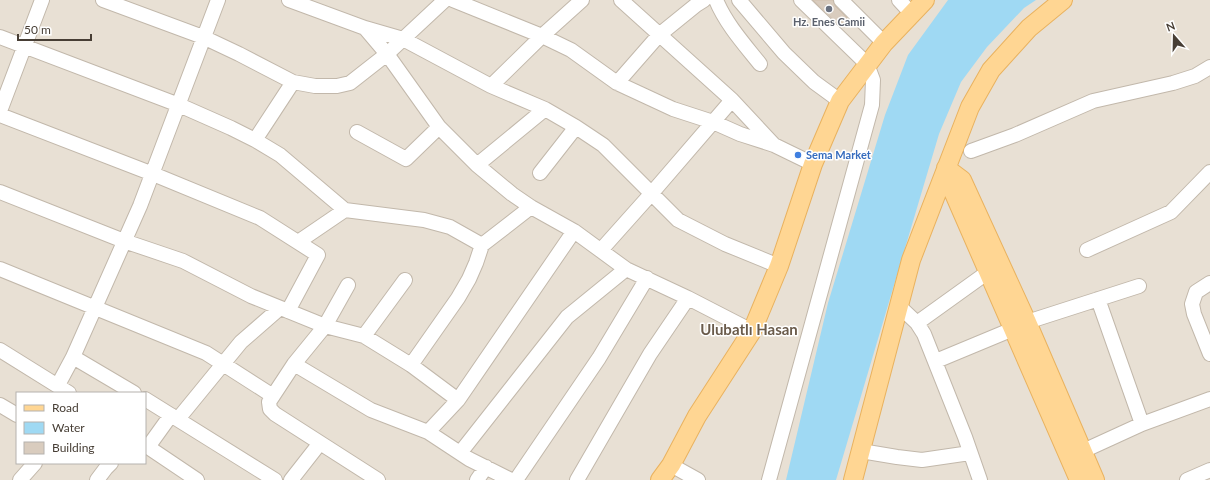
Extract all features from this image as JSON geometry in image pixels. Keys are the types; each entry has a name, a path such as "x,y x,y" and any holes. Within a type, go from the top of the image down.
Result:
{"main road":[{"path":"660,480 671,465 697,416 752,330 779,266 813,164 840,101 884,43 925,0"},
{"path":"853,480 911,260 970,107 991,70 1029,28 1063,0"},
{"path":"943,175 952,189 988,272 1020,326 1083,451 1095,480"},
{"path":"943,175 962,180 1079,480"}],"street":[{"path":"0,111 42,0"},
{"path":"103,0 203,37 293,82 315,86 337,86 350,83 403,39 444,0"},
{"path":"0,350 63,389 73,356 153,174 218,0"},
{"path":"289,0 365,28 403,39 491,86 545,109 603,145 678,220 725,244 779,266"},
{"path":"453,0 542,36 570,50 617,83 672,109 713,122 740,134 774,145 813,164"},
{"path":"491,86 542,36 582,0"},
{"path":"621,0 732,100 774,145"},
{"path":"617,83 659,35 704,0"},
{"path":"716,0 730,25 760,64"},
{"path":"739,0 784,53 814,82 840,101"},
{"path":"769,480 872,105 873,80 868,64 801,0"},
{"path":"841,0 884,43"},
{"path":"899,0 912,14"},
{"path":"365,28 386,54 439,127 477,165 512,194 531,207 574,231 626,269 752,330"},
{"path":"0,37 179,104 255,140 280,155 344,210 424,220 450,227 482,245"},
{"path":"971,151 1015,135 1093,101 1173,83 1195,76 1210,67"},
{"path":"255,140 293,82"},
{"path":"601,250 732,100"},
{"path":"477,165 545,109"},
{"path":"0,115 153,174 260,218 318,255 284,309 242,342 147,446 196,480"},
{"path":"357,132 406,159 439,127"},
{"path":"540,173 576,127"},
{"path":"1087,250 1171,212 1210,172"},
{"path":"0,192 124,241 183,261 251,296 325,326 364,336 411,364 458,400"},
{"path":"411,364 458,298 472,274 482,245 531,207"},
{"path":"298,242 344,210"},
{"path":"428,432 458,400 574,231"},
{"path":"0,269 206,353 273,396"},
{"path":"460,453 567,317 626,269"},
{"path":"917,323 988,272"},
{"path":"516,480 599,358 647,278"},
{"path":"364,336 405,280"},
{"path":"1210,283 1196,292 1192,304 1194,314 1207,339 1210,354"},
{"path":"348,285 325,326 294,364 269,402 270,409 275,414 378,480"},
{"path":"936,361 1020,326 1139,286"},
{"path":"577,480 650,354 688,298"},
{"path":"1098,300 1142,424"},
{"path":"899,306 917,323 924,334 965,436 980,480"},
{"path":"73,356 132,392"},
{"path":"294,364 371,410 428,432 460,453 510,480"},
{"path":"1083,451 1142,424 1210,399"},
{"path":"146,400 275,480"},
{"path":"0,405 16,414"},
{"path":"292,480 320,443"},
{"path":"861,451 897,458 922,460 970,453"},
{"path":"20,480 34,464"},
{"path":"97,480 105,465"},
{"path":"671,465 698,480"},
{"path":"477,480 486,467"},
{"path":"1187,480 1210,470"}],"shaded area":[{"path":"0,0 1210,0 1210,480 0,480"}],"water":[{"path":"948,0 1036,0 1024,8 987,47 961,82 939,134 836,480 786,480 828,303 885,115 908,55"}],"building":[{"path":"813,0 833,0 835,6 847,18 840,26"}],"place":[{"name":"Hz. Enes Camii","path":"829,9"},
{"name":"Sema Market","path":"798,155"}],"district":[{"name":"Ulubatlı Hasan","path":"749,330"}]}
